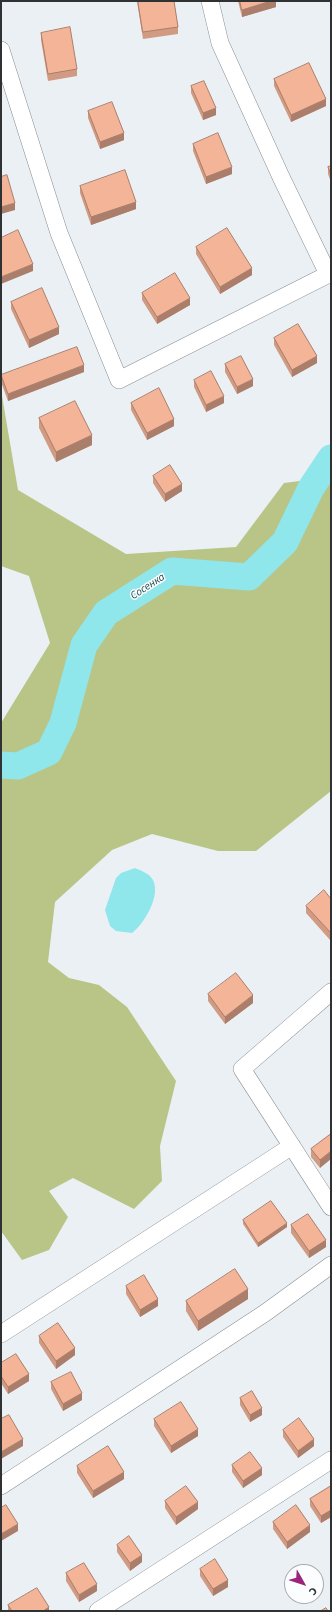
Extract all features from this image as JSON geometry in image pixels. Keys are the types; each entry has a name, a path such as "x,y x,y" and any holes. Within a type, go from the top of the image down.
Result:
{"street":[{"path":"1,50 59,233 119,380 330,273 281,177 220,43 210,1"},
{"path":"331,992 242,1069 331,1207"},
{"path":"1,1334 292,1146"},
{"path":"1,1486 265,1313 331,1265"},
{"path":"98,1611 331,1460"}],"green space":[{"path":"1,390 18,490 126,554 236,547 284,483 331,477 331,791 256,851 218,851 152,834 112,850 55,902 48,962 69,978 99,985 127,1007 176,1081 160,1146 162,1181 134,1209 73,1178 49,1191 68,1217 49,1250 22,1260 1,1231 1,723 50,643 29,576 1,566"}],"water":[{"path":"135,868 148,874 152,878 155,887 153,901 146,916 137,929 132,933 116,931 110,926 105,910 116,878 121,873"}],"building":[{"path":"138,1 174,1 178,27 143,32"},
{"path":"240,1 271,1 242,10"},
{"path":"70,27 77,69 48,74 41,33"},
{"path":"309,63 326,99 291,115 274,79"},
{"path":"204,81 216,108 203,113 191,86"},
{"path":"112,102 124,133 100,142 88,111"},
{"path":"218,133 232,167 206,177 193,144"},
{"path":"331,166 331,175 328,167"},
{"path":"125,170 136,202 91,217 80,186"},
{"path":"7,175 15,203 1,207 1,177"},
{"path":"227,228 252,268 220,287 196,247"},
{"path":"18,230 33,264 1,277 1,238"},
{"path":"175,273 190,298 157,317 142,293"},
{"path":"42,288 59,327 29,340 11,302"},
{"path":"298,324 317,356 292,370 274,338"},
{"path":"77,347 84,365 8,394 1,375"},
{"path":"241,356 253,379 237,387 225,364"},
{"path":"211,371 224,396 206,405 194,380"},
{"path":"159,388 174,419 147,433 131,403"},
{"path":"75,401 92,435 56,452 39,418"},
{"path":"170,465 182,484 165,494 153,476"},
{"path":"324,890 331,899 331,932 306,906"},
{"path":"236,973 253,995 225,1017 208,994"},
{"path":"331,1134 331,1151 320,1160 311,1149"},
{"path":"271,1201 287,1223 258,1243 243,1220"},
{"path":"308,1214 326,1240 309,1251 291,1225"},
{"path":"235,1269 248,1289 198,1321 186,1301"},
{"path":"144,1275 158,1299 140,1310 126,1286"},
{"path":"58,1323 75,1348 56,1361 39,1336"},
{"path":"16,1354 29,1374 8,1387 1,1376 1,1363"},
{"path":"71,1372 82,1393 63,1404 51,1382"},
{"path":"252,1391 262,1408 250,1415 240,1398"},
{"path":"181,1402 198,1429 171,1446 154,1419"},
{"path":"9,1415 23,1439 1,1452 1,1419"},
{"path":"299,1418 314,1439 298,1451 283,1430"},
{"path":"108,1446 124,1472 93,1491 77,1466"},
{"path":"250,1452 262,1468 243,1481 232,1465"},
{"path":"186,1486 198,1502 176,1517 165,1501"},
{"path":"331,1486 331,1510 321,1516 310,1499"},
{"path":"6,1505 18,1524 1,1534 1,1508"},
{"path":"296,1505 310,1525 287,1542 273,1522"},
{"path":"129,1536 142,1555 130,1563 117,1545"},
{"path":"215,1559 228,1580 213,1589 200,1569"},
{"path":"84,1563 97,1584 79,1595 66,1573"},
{"path":"37,1588 49,1607 43,1611 12,1611 8,1605"},
{"path":"326,1608 328,1611 321,1611"}],"waterway":[{"name":"Сосенка","path":"1,765 18,766 49,752 63,723 84,645 106,613 172,571 249,577 285,542 311,488 331,458"}]}
